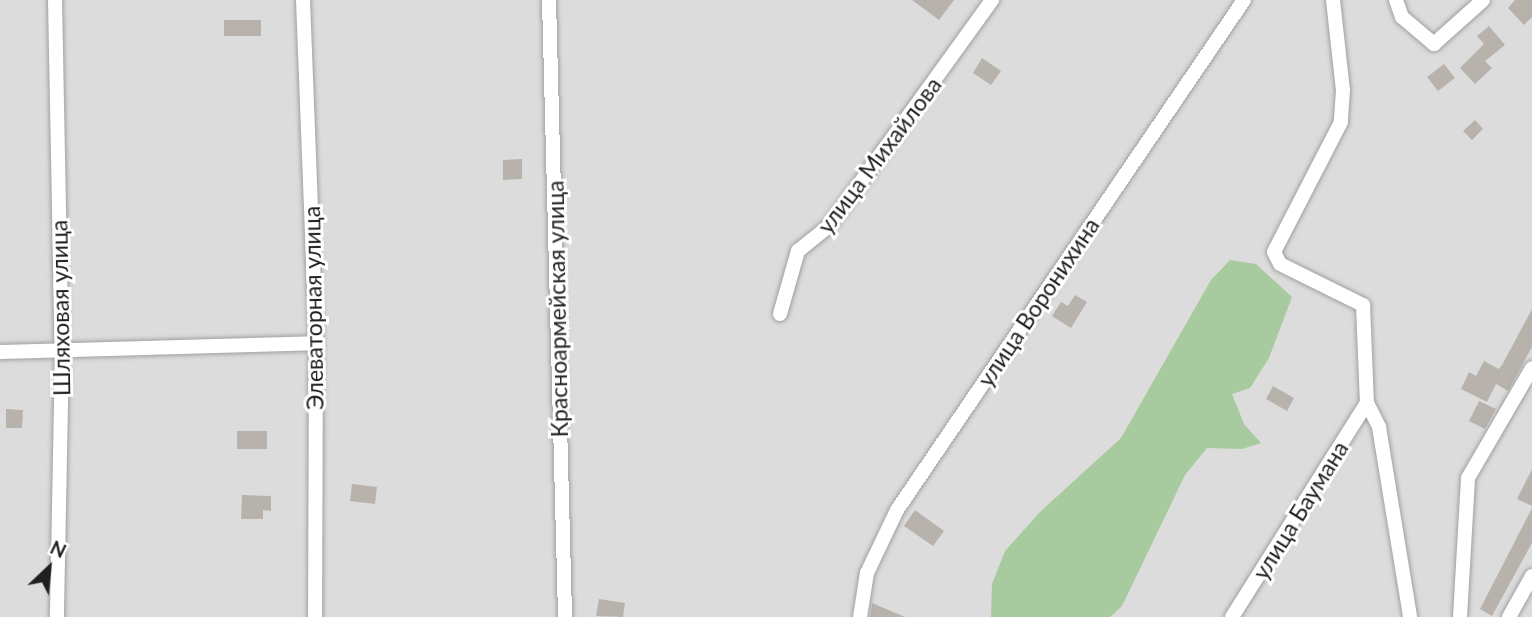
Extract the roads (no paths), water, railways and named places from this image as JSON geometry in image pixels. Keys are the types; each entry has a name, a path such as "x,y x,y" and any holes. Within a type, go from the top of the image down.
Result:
{"street":[{"name":"Шляховая улица","path":"55,0 62,351 57,617"},
{"name":"Элеваторная улица","path":"303,0 316,342 315,617"},
{"name":"Красноармейская улица","path":"549,0 565,617"},
{"name":"улица Михайлова","path":"780,314 798,251 829,226 992,0"},
{"name":"улица Воронихина","path":"860,617 867,573 897,510 1244,0"},
{"path":"1333,0 1343,90 1341,122 1330,150 1274,252 1280,264 1363,305 1367,403 1379,427 1410,617"},
{"path":"1396,0 1402,17 1434,44 1483,0"},
{"path":"0,352 316,342"},
{"path":"1460,617 1468,478 1532,368"},
{"name":"улица Баумана","path":"1232,617 1367,403"},
{"path":"1509,617 1532,576"}]}
